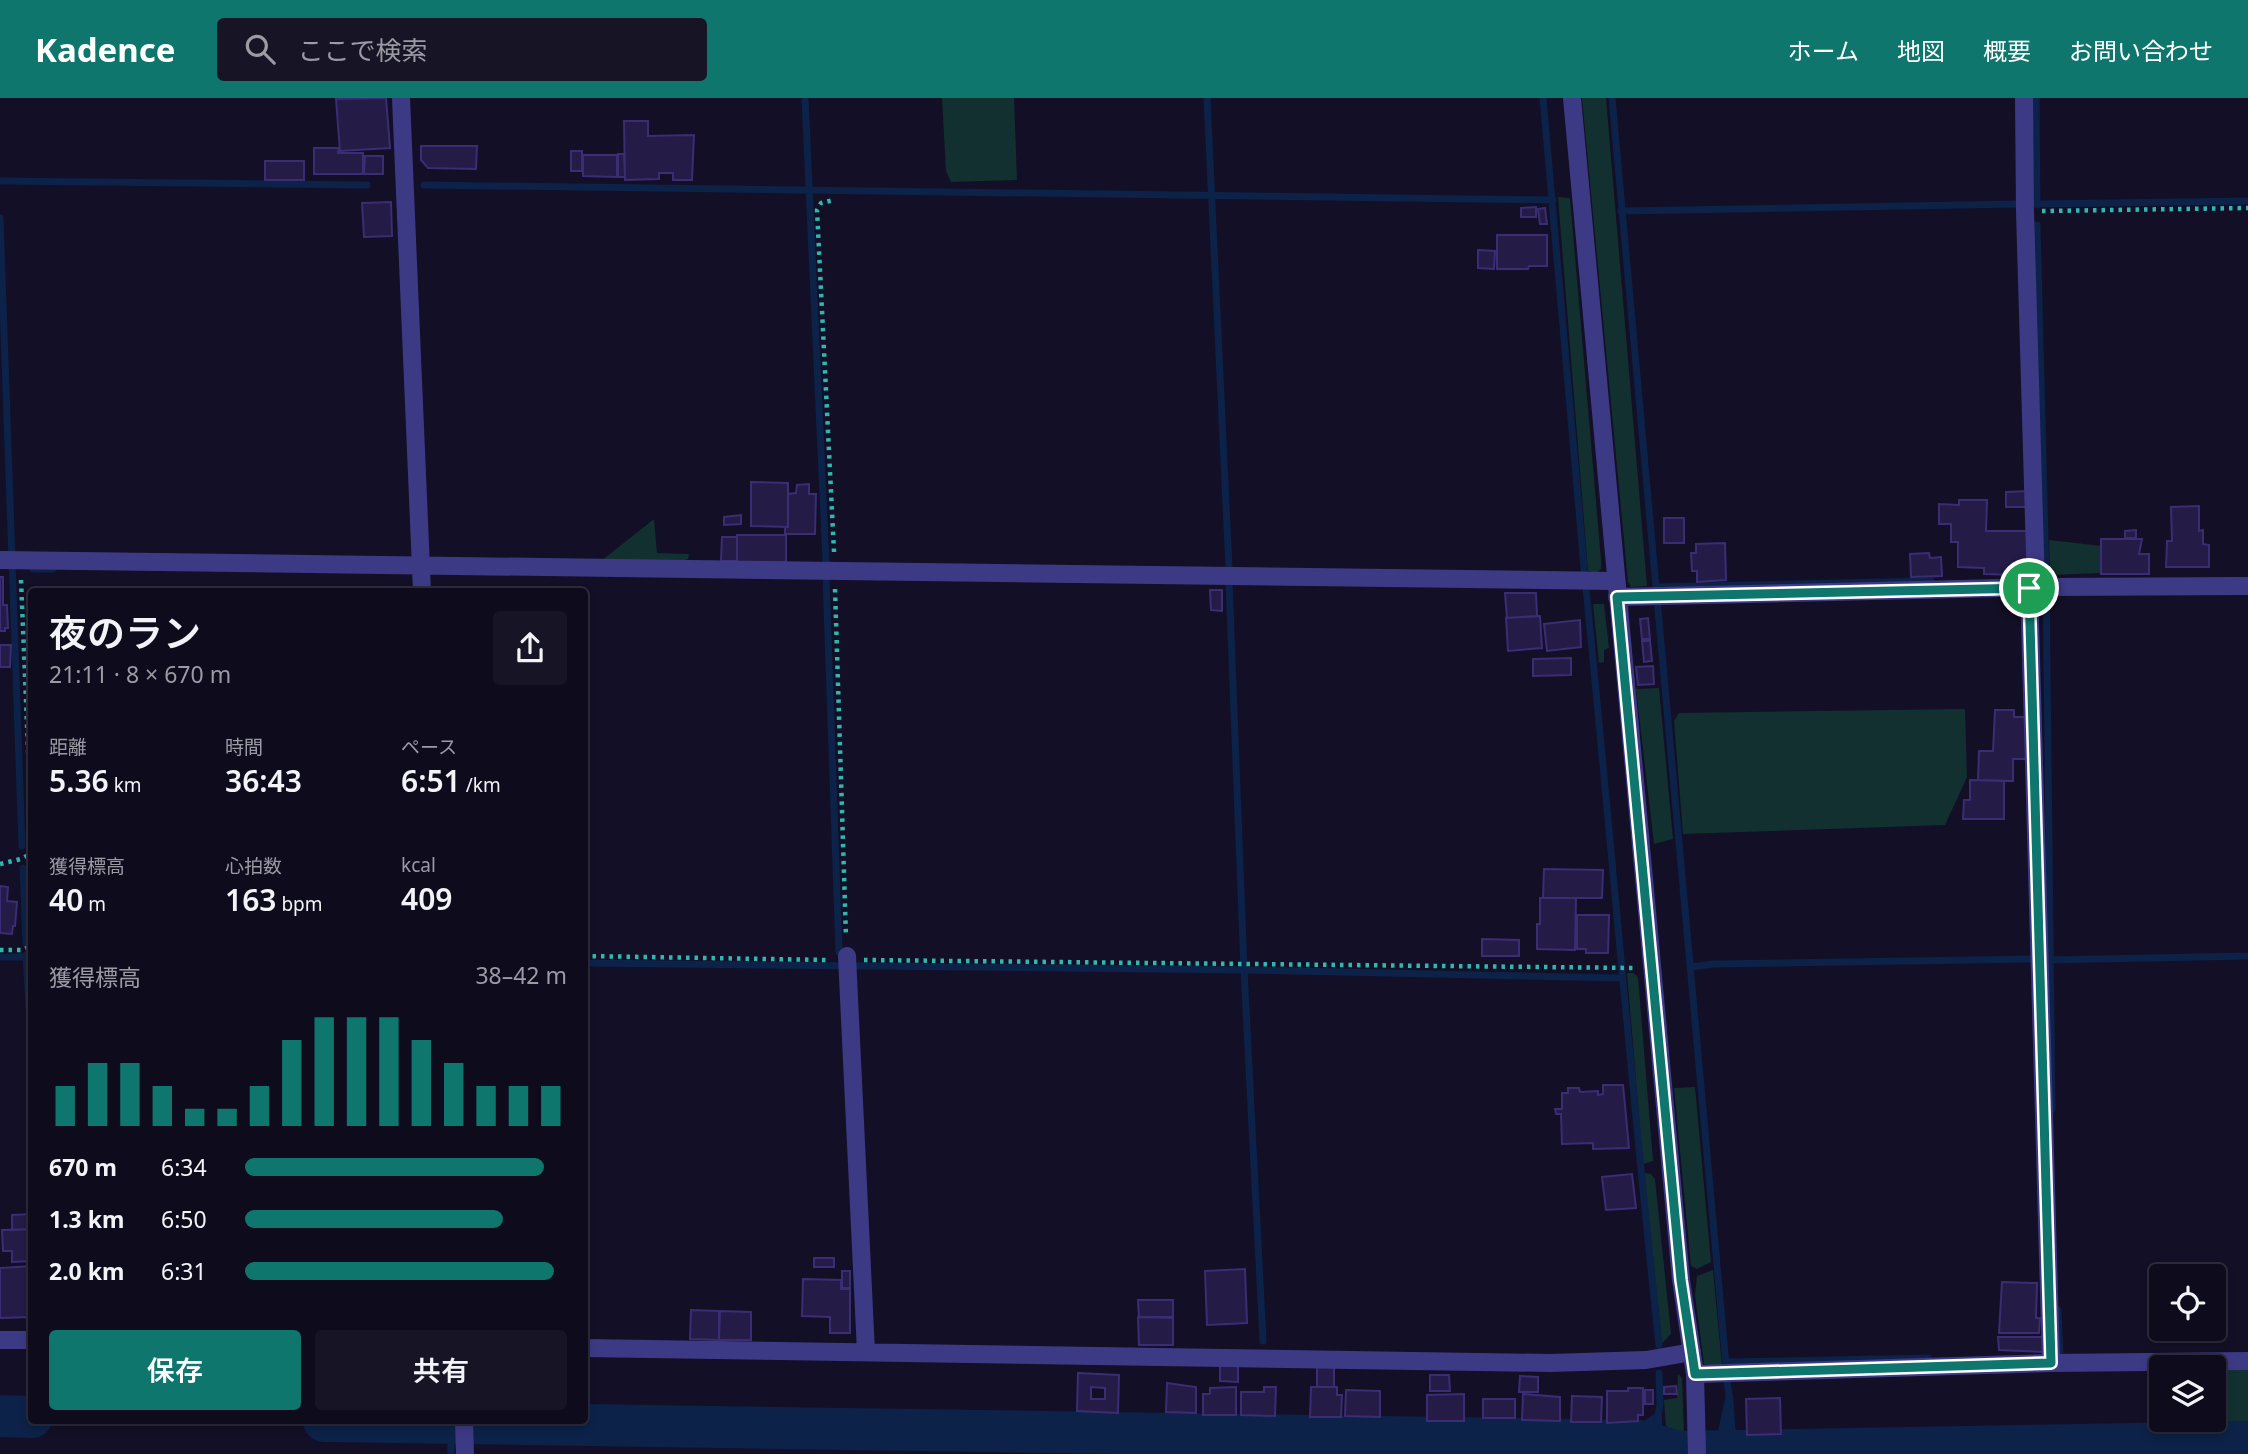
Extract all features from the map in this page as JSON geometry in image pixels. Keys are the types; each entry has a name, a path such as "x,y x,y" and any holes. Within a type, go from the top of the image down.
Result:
{"street":[{"path":"401,98 422,588"},
{"path":"1572,98 1680,1266 1695,1374 1697,1446"},
{"path":"2024,98 2025,211 2038,585 2051,1363"},
{"path":"0,560 421,565 835,579 1586,581 1646,596 2038,585 2248,586"},
{"path":"847,962 866,1352"},
{"path":"0,1340 28,1340"},
{"path":"588,1348 1550,1363 1646,1360 1692,1352"},
{"path":"1695,1374 2051,1363 2248,1361"},
{"path":"464,1427 465,1454"}],"path":[{"path":"834,200 821,203 817,210 835,579 847,962"},
{"path":"2025,211 2248,208"},
{"path":"20,560 28,750"},
{"path":"0,864 28,855"},
{"path":"0,950 28,949"},
{"path":"588,956 847,962 861,960 1627,968"}],"green space":[{"path":"942,98 1014,98 1017,180 951,182 946,171"},
{"path":"1582,98 1606,98 1647,586 1631,587 1628,582"},
{"path":"1558,197 1570,198 1601,560 1601,569 1596,573 1588,571"},
{"path":"654,519 657,553 689,554 688,559 680,562 601,561"},
{"path":"2049,540 2102,546 2103,573 2050,575"},
{"path":"1593,604 1604,604 1609,648 1604,650 1604,662 1599,663"},
{"path":"1659,688 1673,839 1654,844 1636,689"},
{"path":"1965,709 1967,777 1945,825 1683,834 1674,721 1679,713"},
{"path":"1627,973 1638,977 1653,1161 1643,1164"},
{"path":"1695,1087 1711,1262 1697,1269 1691,1266 1674,1088"},
{"path":"1644,1173 1651,1174 1655,1179 1671,1334 1662,1343"},
{"path":"1713,1270 1722,1366 1704,1364 1695,1295 1697,1276"},
{"path":"2226,1368 2248,1368 2248,1429 2226,1429"},
{"path":"1678,1374 1682,1378 1684,1437 1674,1439 1666,1425 1664,1400 1677,1398"}],"water":[{"path":"1726,1395 1733,1395 1736,1437 1738,1442 1743,1442 1743,1454 1593,1454 1585,1447 1585,1431 1634,1428 1657,1412 1662,1413 1662,1424 1672,1442 1717,1435"}],"building":[{"path":"386,98 390,148 340,151 336,99"},
{"path":"624,121 648,121 648,136 694,135 692,180 673,180 673,173 659,173 659,179 625,180"},
{"path":"421,146 477,146 476,169 428,168 421,160"},
{"path":"314,148 339,148 338,153 363,153 363,174 314,174"},
{"path":"571,151 582,151 582,171 571,171"},
{"path":"618,154 624,154 625,177 618,177"},
{"path":"583,155 617,155 617,177 583,176"},
{"path":"365,156 383,156 383,174 364,174"},
{"path":"265,161 304,161 304,180 265,180"},
{"path":"391,202 392,236 364,237 362,203"},
{"path":"1536,207 1536,217 1521,217 1521,208"},
{"path":"1545,208 1547,224 1540,224 1538,209"},
{"path":"1497,235 1547,235 1547,266 1497,269"},
{"path":"1478,250 1495,251 1494,269 1478,268"},
{"path":"751,482 788,483 788,527 751,526"},
{"path":"809,484 809,494 816,494 815,534 785,534 785,527 788,527 788,494 796,493 797,485"},
{"path":"2028,491 2028,507 2006,507 2006,492"},
{"path":"1959,500 1987,500 1986,531 2028,531 2027,568 2021,567 2021,575 1984,574 1984,568 1958,567 1958,542 1951,542 1951,524 1939,524 1939,504 1959,505"},
{"path":"2199,506 2199,531 2203,530 2203,544 2209,545 2209,567 2166,567 2167,541 2172,541 2171,507"},
{"path":"741,515 741,524 724,525 724,517"},
{"path":"1664,518 1684,518 1684,543 1664,543"},
{"path":"2136,530 2136,538 2125,538 2125,531"},
{"path":"737,535 786,535 786,562 737,562"},
{"path":"722,537 737,537 737,561 721,561"},
{"path":"2101,539 2142,539 2139,554 2149,554 2149,574 2101,574"},
{"path":"1725,543 1726,580 1697,582 1697,571 1692,571 1691,553 1696,553 1696,544"},
{"path":"1929,553 1930,558 1941,557 1942,576 1911,577 1910,554"},
{"path":"0,577 3,577 3,605 7,605 8,628 5,628 5,631 0,631"},
{"path":"1210,590 1222,590 1222,611 1211,610"},
{"path":"1505,593 1536,593 1537,616 1507,618"},
{"path":"1540,616 1542,648 1508,651 1506,618"},
{"path":"1648,618 1650,639 1642,639 1640,619"},
{"path":"1580,620 1581,647 1547,651 1544,624"},
{"path":"1642,641 1650,641 1652,661 1644,662"},
{"path":"0,645 11,645 10,667 0,667"},
{"path":"1571,658 1571,675 1533,676 1533,659"},
{"path":"1653,666 1654,684 1638,685 1636,667"},
{"path":"1995,710 2014,710 2014,717 2031,717 2027,759 2013,759 2013,781 1978,780 1979,751 1993,751"},
{"path":"1970,780 2004,781 2004,819 1963,819 1964,800 1970,800"},
{"path":"1544,869 1603,870 1602,898 1543,898"},
{"path":"0,886 8,887 7,901 17,902 12,934 0,933"},
{"path":"1540,898 1576,898 1575,950 1537,949"},
{"path":"1577,915 1609,915 1608,953 1586,953 1586,949 1577,949"},
{"path":"1482,939 1519,940 1519,956 1482,956"},
{"path":"1603,1085 1623,1085 1629,1148 1593,1149 1593,1143 1562,1144 1561,1114 1556,1114 1555,1109 1562,1109 1562,1093 1568,1093 1568,1088 1579,1088 1580,1092 1598,1091 1598,1095 1603,1094"},
{"path":"1632,1174 1636,1208 1606,1210 1602,1177"},
{"path":"28,1214 28,1229 12,1230 12,1215"},
{"path":"28,1229 28,1261 12,1262 12,1251 3,1251 2,1230"},
{"path":"814,1258 834,1258 834,1267 814,1267"},
{"path":"28,1266 28,1317 0,1318 0,1268"},
{"path":"1245,1269 1247,1323 1207,1325 1205,1271"},
{"path":"842,1271 850,1271 850,1288 842,1288"},
{"path":"803,1279 841,1280 841,1289 850,1289 850,1333 830,1333 830,1317 802,1316"},
{"path":"2002,1282 2037,1283 2036,1318 2040,1318 2039,1333 1999,1333"},
{"path":"1138,1300 1173,1300 1173,1317 1139,1317"},
{"path":"691,1310 719,1311 719,1340 690,1339"},
{"path":"720,1311 751,1312 751,1340 719,1340"},
{"path":"1138,1317 1173,1318 1173,1345 1139,1345"},
{"path":"1998,1337 2044,1337 2044,1352 1999,1350"},
{"path":"1220,1366 1238,1366 1238,1382 1220,1381"},
{"path":"1317,1367 1334,1367 1334,1387 1317,1387"},
{"path":"1078,1373 1119,1375 1118,1413 1077,1411","holes":["1091,1387 1105,1388 1105,1399 1091,1399"]},
{"path":"1430,1375 1449,1375 1450,1391 1430,1391"},
{"path":"1520,1376 1538,1377 1538,1392 1519,1392"},
{"path":"1167,1383 1196,1387 1196,1413 1166,1412"},
{"path":"1676,1386 1677,1394 1664,1394 1664,1387"},
{"path":"1236,1387 1236,1415 1203,1415 1203,1394 1210,1394 1210,1388"},
{"path":"1264,1387 1276,1387 1275,1416 1241,1415 1241,1392 1264,1392"},
{"path":"1311,1387 1337,1387 1337,1395 1342,1395 1341,1417 1310,1417"},
{"path":"1628,1388 1643,1388 1643,1415 1638,1415 1638,1421 1607,1423 1607,1391 1628,1391"},
{"path":"1346,1390 1380,1391 1380,1417 1345,1416"},
{"path":"1645,1390 1653,1390 1653,1404 1645,1404"},
{"path":"1464,1394 1464,1421 1427,1421 1427,1395"},
{"path":"1523,1394 1560,1397 1560,1421 1522,1420"},
{"path":"1572,1396 1602,1397 1601,1422 1571,1422"},
{"path":"1780,1398 1781,1434 1747,1435 1746,1399"},
{"path":"1483,1399 1515,1399 1515,1418 1483,1418"}],"waterway":[{"path":"805,98 826,562"},
{"path":"1207,98 1229,568"},
{"path":"1543,98 1579,509 1659,1345"},
{"path":"1612,98 1726,1365"},
{"path":"2036,98 2037,205"},
{"path":"0,181 367,185"},
{"path":"424,185 1553,200"},
{"path":"2035,204 2248,201"},
{"path":"1621,211 2018,204"},
{"path":"0,218 22,846"},
{"path":"2037,225 2046,579 2052,1109"},
{"path":"33,569 53,569"},
{"path":"826,577 839,952"},
{"path":"1656,587 1931,581"},
{"path":"1229,582 1244,970 1263,1341"},
{"path":"23,868 26,943"},
{"path":"26,955 28,990"},
{"path":"2049,960 2248,956"},
{"path":"0,957 28,957"},
{"path":"1691,967 1713,964 2033,959"},
{"path":"588,963 1244,970 1622,978"},
{"path":"2058,1310 2060,1356"},
{"path":"1726,1362 1928,1358"},
{"path":"1657,1421 1660,1405 1659,1373"},
{"path":"1727,1380 1730,1404"},
{"path":"0,1416 28,1417"},
{"path":"451,1424 451,1454"},
{"path":"522,1424 1641,1441 1678,1452 2248,1442"}],"route":[{"path":"2029,588 2051,1363 1695,1374 1681,1280 1617,597 2029,588"}]}
